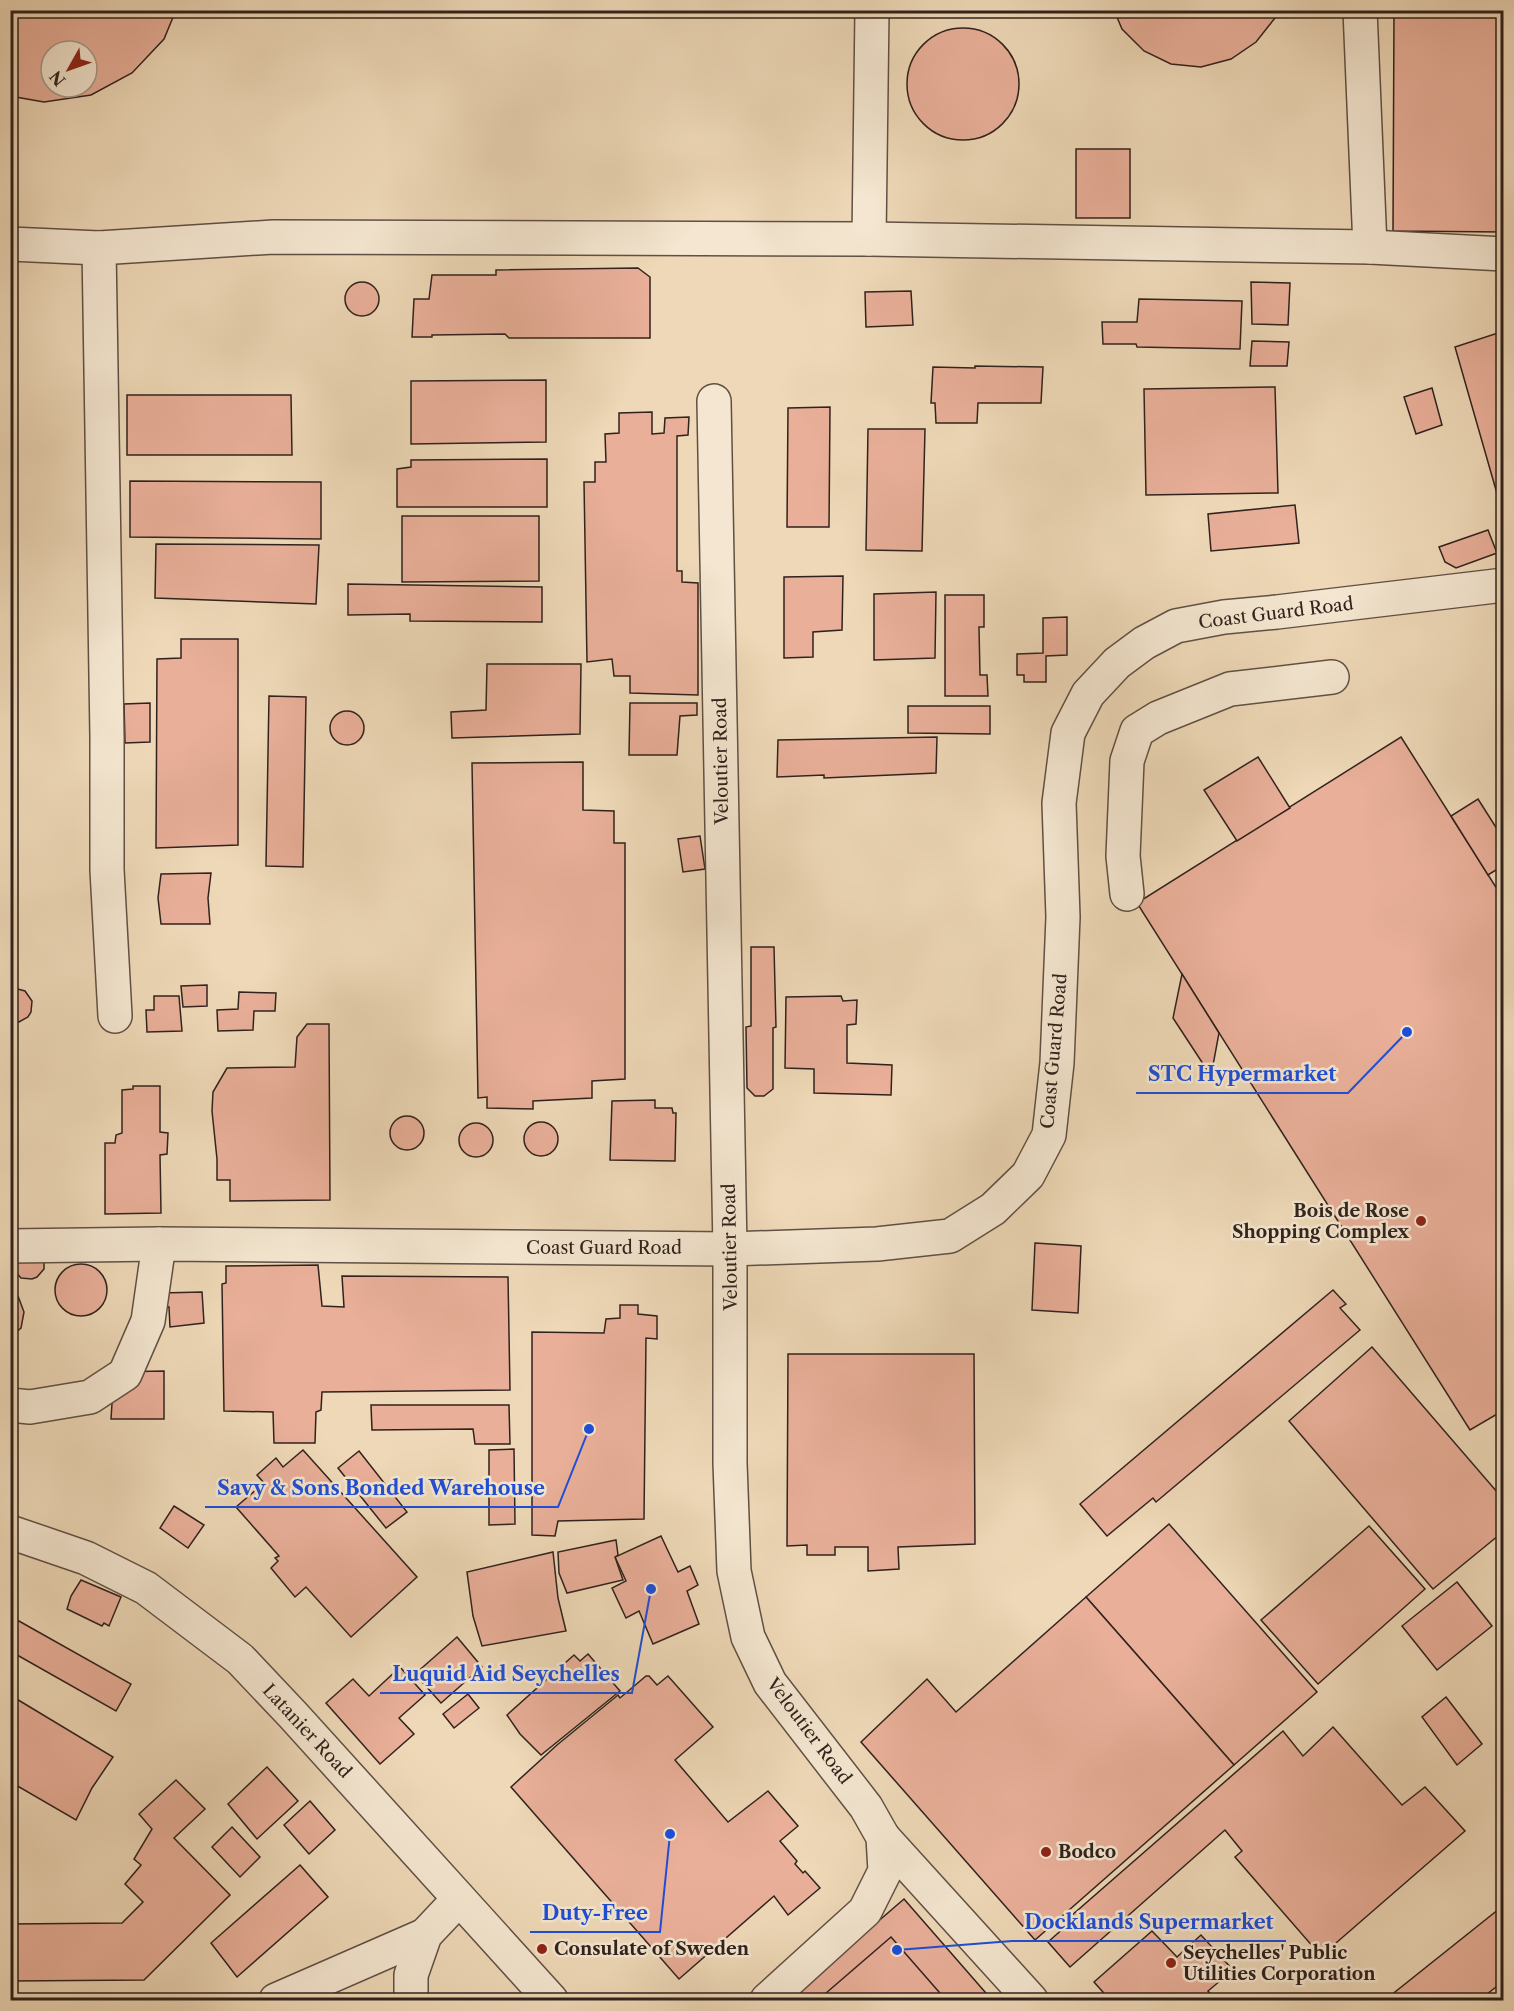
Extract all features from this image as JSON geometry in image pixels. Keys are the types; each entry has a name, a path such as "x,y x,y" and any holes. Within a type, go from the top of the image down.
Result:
{"street":[{"path":"869,239 872,10"},
{"path":"1360,10 1370,247"},
{"path":"10,244 99,248 273,237 869,239 1370,247 1503,254"},
{"path":"99,248 107,713 107,870 115,1016"},
{"name":"Veloutier Road","path":"714,402 730,1249 730,1463 735,1571 748,1637 770,1683 866,1807 883,1837 885,1871 865,1911 767,2001"},
{"name":"Coast Guard Road","path":"10,1246 159,1244 730,1249 877,1244 950,1236 993,1209 1028,1175 1049,1135 1057,1063 1063,917 1059,803 1068,733 1088,694 1117,663 1144,643 1176,627 1195,622 1503,585"},
{"path":"1127,894 1123,856 1127,761 1137,731 1158,718 1230,688 1332,676"},
{"path":"10,1405 30,1407 90,1397 125,1374 148,1321 159,1244"},
{"name":"Latanier Road","path":"10,1532 86,1558 146,1588 240,1659 551,2001"},
{"path":"883,1837 1031,2001"},
{"path":"276,2001 424,1935 459,1899"},
{"path":"411,2001 411,1975 424,1935"}],"building":[{"path":"10,10 176,10 164,39 132,73 99,91 99,39 39,39 39,99 64,99 44,102 10,96"},
{"path":"1114,10 1277,10 1275,18 1256,42 1231,59 1201,67 1171,64 1144,51 1122,29"},
{"path":"1394,10 1504,10 1504,232 1393,231"},
{"path":"963,28 985,32 1003,44 1015,62 1019,84 1015,106 1003,124 985,136 963,140 941,136 923,124 911,106 907,84 911,62 923,44 941,32"},
{"path":"1076,149 1130,149 1130,218 1076,218"},
{"path":"638,268 650,277 650,338 509,338 505,334 412,337 414,299 429,299 432,275 496,275 496,270"},
{"path":"362,282 374,287 379,299 374,311 362,316 350,311 345,299 350,287"},
{"path":"1251,282 1290,283 1288,325 1252,324"},
{"path":"911,291 913,325 866,327 865,292"},
{"path":"1139,299 1242,301 1240,349 1103,344 1102,322 1137,322"},
{"path":"1504,331 1504,518 1455,347"},
{"path":"1252,341 1289,342 1287,366 1250,366"},
{"path":"975,366 1043,367 1041,403 978,403 977,423 936,423 935,403 931,403 933,367 975,368"},
{"path":"546,380 546,442 411,444 411,381"},
{"path":"1275,387 1278,493 1146,495 1144,389"},
{"path":"1432,388 1442,425 1416,434 1404,397"},
{"path":"127,395 291,395 292,455 127,455"},
{"path":"830,407 829,527 787,527 788,408"},
{"path":"652,412 652,434 664,433 665,418 689,417 688,435 677,436 677,571 682,571 682,582 698,583 698,695 630,693 630,676 614,676 612,659 587,662 584,482 595,482 595,462 606,462 605,434 619,433 619,413"},
{"path":"868,429 925,429 922,551 866,550"},
{"path":"547,459 547,507 397,507 397,469 411,467 411,460"},
{"path":"130,481 321,482 321,539 130,537"},
{"path":"1295,505 1299,543 1211,551 1208,514"},
{"path":"402,516 539,516 539,581 402,582"},
{"path":"1488,530 1497,553 1456,568 1445,562 1439,547"},
{"path":"156,544 319,545 316,604 155,598"},
{"path":"843,576 842,630 813,632 813,657 784,658 784,577"},
{"path":"348,584 542,587 542,622 410,621 410,614 348,615"},
{"path":"936,592 935,658 874,660 874,594"},
{"path":"945,595 984,595 984,627 979,627 980,675 987,675 988,696 945,696"},
{"path":"1067,617 1067,655 1046,656 1046,682 1024,682 1024,675 1017,675 1017,654 1043,653 1043,618"},
{"path":"181,639 238,639 238,845 156,848 157,659 181,658"},
{"path":"487,664 581,664 580,734 452,738 451,712 486,710"},
{"path":"269,696 306,697 303,867 266,866"},
{"path":"150,703 150,742 125,743 124,704"},
{"path":"630,703 697,703 697,715 680,716 677,755 629,755"},
{"path":"908,706 990,706 990,734 908,733"},
{"path":"347,711 359,716 364,728 359,740 347,745 335,740 330,728 335,716"},
{"path":"937,737 936,773 824,778 824,775 777,777 778,740"},
{"name":"Bois de Rose Shopping Complex","path":"1401,737 1504,900 1504,1410 1470,1430 1137,903"},
{"path":"1258,757 1290,808 1237,841 1204,790"},
{"path":"583,762 583,810 614,811 614,843 625,843 625,1079 592,1081 592,1098 533,1101 533,1109 487,1108 487,1097 478,1098 472,763"},
{"path":"1478,799 1504,840 1504,865 1488,875 1451,816"},
{"path":"700,836 705,869 683,872 678,839"},
{"path":"211,873 208,898 210,924 161,924 158,898 161,874"},
{"path":"751,947 774,947 776,1027 773,1028 773,1089 764,1096 755,1096 747,1088 746,1027 751,1026"},
{"path":"1182,974 1219,1033 1211,1076 1173,1018"},
{"path":"207,985 207,1006 183,1007 181,986"},
{"path":"10,989 25,991 32,1001 28,1017 19,1022 10,1021"},
{"path":"239,992 276,993 275,1011 254,1011 253,1030 218,1031 217,1010 238,1009"},
{"path":"154,996 179,996 182,1031 147,1032 146,1010 154,1010"},
{"path":"841,996 843,1001 857,1000 856,1024 847,1025 847,1063 892,1065 891,1095 814,1093 814,1069 785,1068 786,997"},
{"path":"307,1024 329,1024 330,1200 230,1201 230,1180 217,1180 212,1111 213,1092 227,1068 295,1067 297,1037"},
{"path":"133,1086 160,1086 160,1132 168,1133 167,1154 160,1155 161,1213 105,1214 105,1143 115,1143 116,1135 122,1133 122,1090 133,1089"},
{"path":"655,1100 655,1108 672,1108 673,1113 676,1113 675,1161 610,1160 612,1101"},
{"path":"407,1116 419,1121 424,1133 419,1145 407,1150 395,1145 390,1133 395,1121"},
{"path":"541,1122 553,1127 558,1139 553,1151 541,1156 529,1151 524,1139 529,1127"},
{"path":"476,1123 488,1128 493,1140 488,1152 476,1157 464,1152 459,1140 464,1128"},
{"path":"1035,1243 1081,1246 1078,1313 1032,1310"},
{"path":"44,1257 44,1269 32,1279 21,1278 11,1265 11,1259"},
{"path":"76,1264 86,1264 100,1271 107,1290 100,1309 86,1316 76,1316 66,1312 59,1305 55,1295 55,1285 59,1275 66,1268"},
{"path":"318,1265 322,1306 344,1307 342,1276 508,1277 510,1390 322,1392 321,1410 316,1412 315,1443 274,1443 273,1412 224,1411 222,1284 226,1283 226,1266"},
{"path":"1333,1290 1346,1304 1340,1308 1360,1330 1156,1502 1153,1498 1107,1536 1080,1504"},
{"path":"10,1291 18,1296 24,1312 21,1328 10,1337"},
{"path":"202,1292 204,1323 170,1327 169,1307 162,1307 161,1293"},
{"path":"620,1305 638,1305 638,1314 657,1316 657,1339 646,1338 644,1519 558,1521 555,1536 532,1535 532,1332 604,1333 606,1319 620,1318"},
{"path":"1372,1347 1504,1500 1504,1531 1433,1589 1289,1421"},
{"path":"788,1354 974,1354 975,1544 898,1547 899,1569 868,1571 868,1547 835,1547 835,1555 807,1555 807,1545 787,1546"},
{"path":"164,1371 164,1419 111,1419 114,1372"},
{"path":"371,1405 509,1405 510,1444 475,1444 473,1429 372,1430"},
{"path":"514,1449 515,1524 489,1525 489,1450"},
{"path":"303,1450 417,1577 351,1637 306,1587 295,1597 271,1568 278,1561 275,1558 279,1556 236,1507 264,1483 257,1475 276,1458 283,1467"},
{"path":"359,1451 407,1512 386,1528 338,1468"},
{"path":"174,1506 204,1525 188,1548 160,1528"},
{"path":"1169,1524 1317,1692 1234,1765 1086,1597"},
{"path":"1369,1526 1425,1589 1318,1684 1261,1620"},
{"path":"661,1536 678,1572 690,1566 698,1585 687,1591 699,1624 653,1644 639,1611 626,1618 612,1588 626,1581 615,1557"},
{"path":"616,1540 618,1555 615,1557 623,1580 567,1593 559,1573 558,1552"},
{"path":"553,1552 558,1598 566,1631 482,1646 473,1616 467,1572"},
{"path":"81,1580 121,1597 109,1626 104,1623 102,1626 67,1609 71,1596"},
{"path":"1457,1582 1492,1626 1437,1670 1402,1626"},
{"name":"Bodco","path":"1086,1597 1234,1765 1035,1940 861,1742 927,1679 956,1712"},
{"path":"10,1616 131,1684 116,1711 10,1651"},
{"path":"457,1637 482,1667 441,1703 415,1674"},
{"path":"588,1654 620,1691 541,1755 520,1734 507,1715 574,1655 580,1661"},
{"path":"400,1667 425,1695 399,1718 414,1734 380,1764 326,1703 353,1679 369,1696"},
{"path":"646,1676 649,1676 657,1685 668,1676 713,1727 675,1760 728,1822 768,1791 798,1826 780,1841 797,1861 795,1864 803,1873 805,1871 820,1888 788,1915 774,1896 679,1979 511,1787 557,1745 618,1695 620,1698"},
{"path":"468,1694 479,1708 454,1728 443,1714"},
{"path":"10,1695 113,1757 92,1788 76,1820 14,1784 17,1780 10,1775 10,1768 15,1759 10,1756"},
{"path":"1446,1697 1482,1744 1457,1765 1422,1717"},
{"path":"1333,1727 1402,1805 1425,1787 1465,1831 1321,1956 1235,1857 1242,1851 1225,1830 1070,1967 1048,1942 1066,1926 1063,1923 1283,1731 1303,1756"},
{"path":"267,1767 298,1801 257,1839 228,1804"},
{"path":"176,1780 205,1809 174,1838 230,1895 144,1980 10,1981 10,1924 122,1923 143,1902 125,1884 141,1865 134,1859 152,1829 139,1814"},
{"path":"310,1801 335,1830 309,1854 284,1825"},
{"path":"232,1827 260,1857 240,1877 212,1847"},
{"path":"300,1865 328,1897 237,1977 211,1943"},
{"path":"904,1899 992,2000 787,2000"},
{"path":"1504,1905 1504,1981 1479,2000 1385,2000"},
{"name":"Seychelles' Public Utilities Corporation","path":"1152,1931 1177,1957 1201,1935 1233,1970 1208,1991 1216,2000 1110,2000 1094,1982"},
{"path":"891,1937 946,2000 818,2000"}],"place":[{"name":"STC Hypermarket","path":"1407,1032"},
{"name":"Bois de Rose Shopping Complex","path":"1421,1221"},
{"name":"Savy & Sons Bonded Warehouse","path":"589,1429"},
{"name":"Luquid Aid Seychelles","path":"651,1589"},
{"name":"Duty-Free","path":"670,1834"},
{"name":"Bodco","path":"1046,1852"},
{"name":"Consulate of Sweden","path":"542,1949"},
{"name":"Docklands Supermarket","path":"897,1950"},
{"name":"Seychelles' Public Utilities Corporation","path":"1171,1963"}]}
